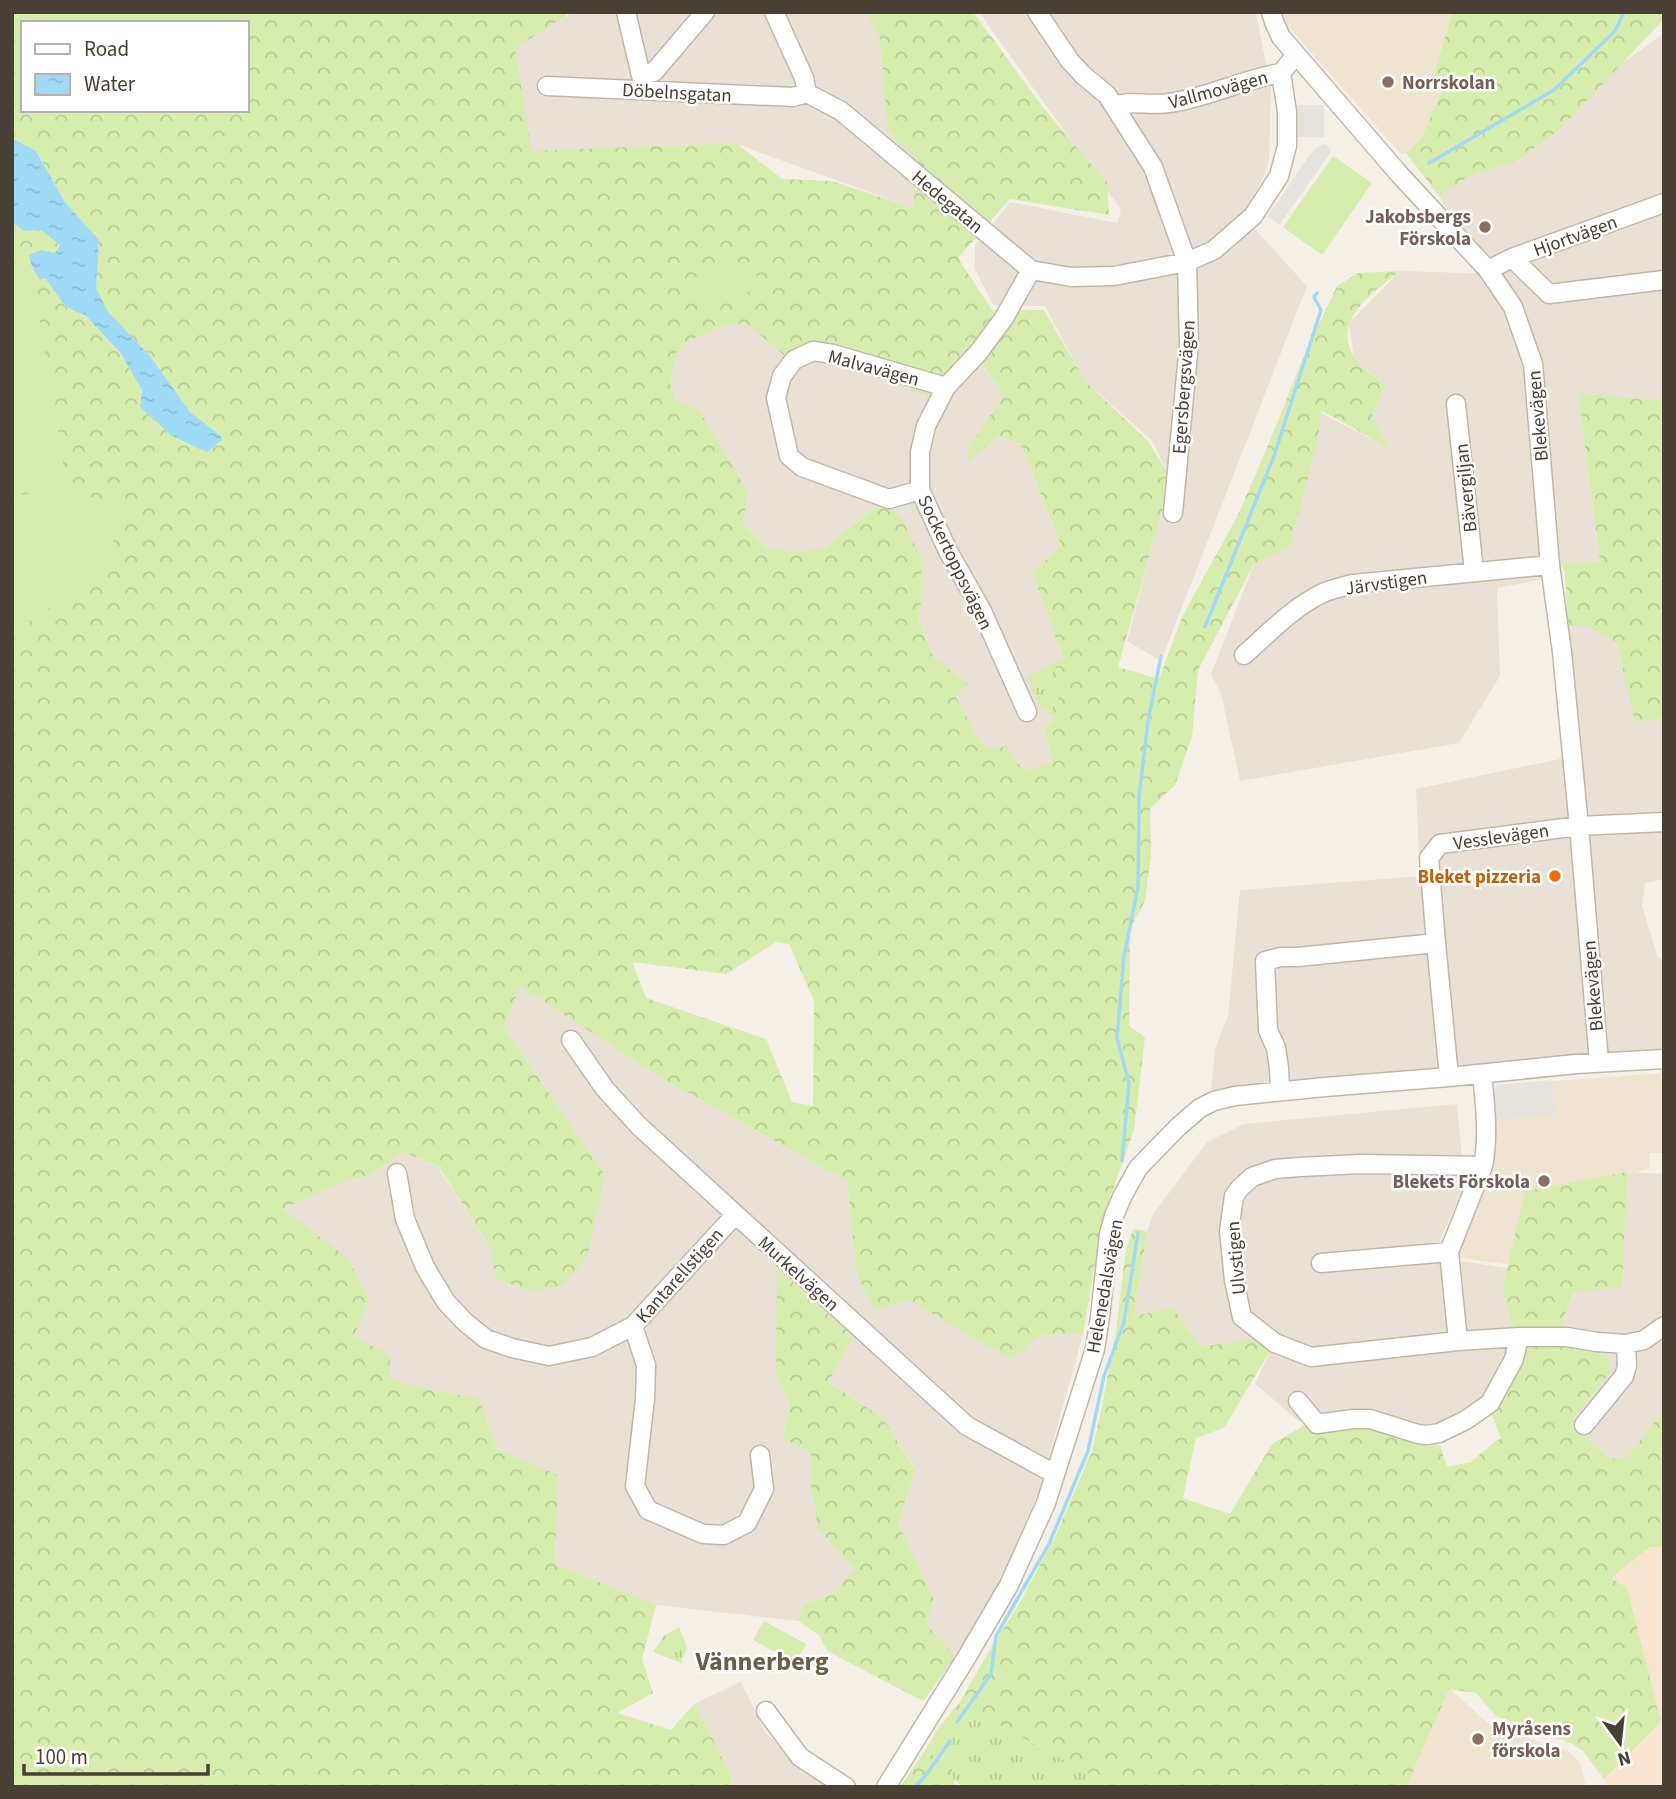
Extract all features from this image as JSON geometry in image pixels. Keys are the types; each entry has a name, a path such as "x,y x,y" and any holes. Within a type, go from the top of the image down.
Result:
{"street":[{"path":"626,12 643,82 705,12"},
{"path":"774,12 804,78 807,93"},
{"name":"Egersbergsvägen","path":"1037,12 1070,61 1107,95 1153,167 1187,262 1189,344 1173,513"},
{"name":"Blekevägen","path":"1271,12 1281,37 1296,55 1401,176 1488,270 1513,307 1533,364 1550,565 1562,652 1579,826 1599,1062"},
{"path":"1281,73 1296,55"},
{"name":"Hedegatan","path":"807,93 841,111 1031,270 1071,277 1114,276 1187,262 1214,250 1253,216 1279,176 1287,146 1287,112 1281,73"},
{"name":"Vallmovägen","path":"1115,106 1120,103 1155,105 1188,100 1281,73"},
{"name":"Döbelnsgatan","path":"547,86 643,82 793,97 807,93"},
{"name":"Hjortvägen","path":"1488,270 1511,258 1664,203"},
{"path":"1511,258 1549,294 1664,280"},
{"name":"Sockertoppsvägen","path":"1027,712 982,611 948,551 920,491 920,452 926,426 946,387 978,353 1004,318 1031,270"},
{"name":"Malvavägen","path":"920,491 889,499 802,467 789,456 776,398 782,376 794,360 813,351 946,387"},
{"name":"Bävergiljan","path":"1456,404 1474,571"},
{"name":"Järvstigen","path":"1244,655 1294,611 1321,594 1337,588 1353,584 1550,565"},
{"path":"1579,826 1664,822"},
{"name":"Vesslevägen","path":"1449,1077 1430,858 1440,845 1579,826"},
{"path":"1280,1091 1276,1048 1268,1030 1265,961 1281,957 1436,943"},
{"name":"Murkelvägen","path":"571,1040 605,1089 639,1126 967,1426 1055,1474"},
{"name":"Helenedalsvägen","path":"886,1787 1009,1585 1046,1503 1095,1349 1109,1234 1114,1216 1138,1168 1178,1127 1200,1108 1235,1096 1599,1062 1664,1059"},
{"path":"1458,1341 1449,1252 1486,1153 1482,1074"},
{"name":"Ulvstigen","path":"1483,1166 1360,1164 1275,1170 1252,1177 1240,1188 1233,1200 1229,1231 1234,1280 1242,1317 1275,1343 1311,1357 1458,1341 1567,1336 1626,1344 1644,1340 1664,1326"},
{"name":"Kantarellstigen","path":"397,1173 405,1219 425,1267 446,1302 486,1339 549,1356 592,1347 633,1326 734,1215"},
{"path":"1321,1263 1449,1252"},
{"path":"633,1326 646,1365 635,1486 648,1510 703,1534 724,1535 747,1523 764,1489 760,1455"},
{"path":"1298,1401 1317,1424 1370,1419 1427,1435 1439,1433 1466,1420 1490,1403 1514,1360 1519,1338"},
{"path":"1584,1425 1624,1376 1628,1352 1626,1344"},
{"path":"766,1711 800,1757 846,1787"}],"shaded area":[{"path":"568,12 868,12 884,41 919,160 913,208 734,143 530,153 512,46 569,15"},
{"path":"979,12 1256,12 1271,90 1269,158 1264,176 1241,214 1307,286 1161,661 1127,641 1170,477 1152,441 1084,380 1045,306 993,305 975,269 975,245 1010,202 1117,223 1121,210"},
{"name":"Norrskolan","path":"1283,12 1452,12 1432,79 1445,85 1422,137 1406,153 1401,154 1285,23"},
{"path":"1664,33 1664,401 1578,393 1600,563 1561,564 1557,572 1539,580 1497,588 1500,676 1459,743 1240,781 1221,694 1211,674 1254,564 1289,547 1321,413 1389,448 1372,415 1386,386 1354,359 1349,323 1400,271 1502,274 1490,255 1463,235 1439,196 1467,178 1519,160 1596,82"},
{"path":"1294,105 1324,105 1324,137 1294,137"},
{"path":"1326,144 1331,152 1279,225 1268,216 1308,157 1319,145"},
{"path":"746,323 785,355 794,350 814,357 979,362 1005,395 970,444 968,462 999,435 1021,445 1061,547 1032,573 1063,658 1056,716 1044,728 1052,761 1024,772 1007,746 992,749 980,742 956,697 967,683 933,657 918,616 921,603 921,557 881,502 826,547 802,552 769,549 743,523 748,493 676,401 670,385 676,353 688,341 728,325"},
{"path":"1568,626 1587,626 1617,643 1635,721 1664,718 1664,879 1645,883 1642,906 1658,957 1664,961 1664,1053 1558,1059 1211,1091 1215,1049 1228,1016 1240,890 1420,876 1416,789 1579,755"},
{"path":"519,985 658,1076 847,1181 857,1275 909,1299 1011,1360 1041,1335 1083,1334 1040,1489 1000,1581 956,1656 926,1624 934,1599 898,1523 915,1469 883,1418 827,1381 778,1269 776,1376 790,1403 783,1438 811,1454 811,1492 817,1527 854,1569 834,1594 804,1604 798,1621 656,1605 555,1564 558,1475 497,1449 479,1398 431,1390 389,1378 389,1356 354,1336 281,1209 348,1180 370,1176 403,1152 438,1167 493,1252 605,1175 504,1028"},
{"name":"Blekets Förskola","path":"1664,1073 1664,1153 1650,1153 1650,1168 1565,1195 1511,1265 1453,1257 1492,1155 1489,1095 1497,1085"},
{"path":"1552,1080 1555,1115 1491,1120 1489,1095 1497,1085"},
{"path":"1457,1104 1462,1157 1469,1174 1440,1240 1460,1261 1507,1268 1502,1291 1513,1331 1507,1360 1486,1398 1442,1426 1406,1426 1339,1414 1299,1421 1255,1384 1270,1351 1201,1347 1173,1308 1134,1316 1147,1232 1153,1214 1207,1142 1244,1124"},
{"path":"1627,1172 1664,1174 1664,1410 1625,1459 1609,1458 1573,1426 1575,1417 1610,1372 1558,1344 1564,1317"},
{"path":"1650,1547 1664,1547 1664,1787 1606,1787 1604,1779 1661,1722 1610,1578"},
{"path":"741,1682 766,1733 803,1771 833,1787 728,1787 732,1778 695,1703"},
{"name":"Myråsens förskola","path":"1449,1688 1492,1727 1568,1751 1580,1763 1586,1787 1406,1787"}],"green space":[{"path":"12,12 566,12 566,16 515,48 531,151 736,143 782,179 832,181 913,208 918,160 888,131 880,38 866,12 973,12 1042,106 1107,183 1109,215 1010,199 958,258 992,310 1044,310 1085,381 1148,441 1171,478 1118,667 1159,679 1182,617 1239,513 1302,360 1337,286 1358,273 1400,271 1359,307 1348,330 1348,343 1356,361 1386,386 1372,415 1390,449 1321,411 1318,440 1289,548 1254,564 1198,670 1192,736 1175,785 1150,809 1151,855 1145,901 1130,929 1129,1026 1145,1037 1134,1130 1107,1206 1083,1334 1041,1335 1011,1360 909,1300 875,1310 857,1275 847,1181 658,1076 520,986 504,1028 605,1175 587,1257 561,1286 529,1291 498,1279 491,1261 493,1252 439,1167 403,1152 370,1176 348,1180 282,1209 348,1258 369,1300 354,1336 390,1356 389,1378 431,1390 479,1398 497,1449 558,1475 555,1564 656,1605 642,1659 653,1693 617,1713 671,1730 695,1703 732,1778 728,1787 12,1787 12,632 102,573 124,509 56,486 12,498 12,493 65,480 31,272 12,265 12,222 24,231 41,229 60,245 55,253 41,250 45,278 66,307 85,315 121,355 143,390 220,435 190,412 150,356 108,312 95,288 99,240 65,202 36,151 16,140 12,141","holes":["746,323 785,356 794,350 837,361 931,398 954,393 980,362 1005,395 970,444 967,463 999,435 1021,445 1061,546 1032,573 1063,658 1055,662 1059,703 1056,716 1044,728 1052,761 1024,772 1007,746 992,749 980,742 956,697 968,683 933,657 918,617 921,603 921,557 901,518 881,502 826,547 802,552 769,549 743,523 748,493 699,410 676,401 670,385 676,353 688,341 728,325","776,942 789,944 814,1001 813,1106 792,1102 766,1039 646,998 632,962 726,974"]},
{"path":"1452,12 1664,12 1664,19 1563,126 1519,160 1467,178 1439,196 1406,153 1422,137 1444,86 1432,80"},
{"path":"1333,156 1372,183 1322,255 1283,227"},
{"path":"753,261 760,289 700,305 692,278"},
{"path":"12,265 31,271 66,481 12,493"},
{"path":"1578,393 1664,401 1664,718 1635,722 1617,643 1587,626 1568,626 1565,572 1561,564 1600,562"},
{"path":"56,486 125,508 102,573 12,632 12,498"},
{"path":"1055,662 1059,703 1056,716 1041,709 1027,676"},
{"path":"1627,1172 1622,1287 1574,1292 1558,1343 1608,1356 1610,1372 1575,1417 1573,1426 1609,1458 1625,1459 1664,1410 1664,1547 1650,1547 1611,1578 1627,1588 1661,1722 1604,1779 1583,1751 1573,1744 1496,1716 1476,1693 1449,1689 1406,1787 1114,1787 959,1703 1019,1604 1055,1537 1092,1451 1116,1330 1126,1249 1133,1230 1147,1232 1134,1316 1173,1308 1201,1347 1253,1339 1270,1351 1224,1428 1196,1438 1183,1498 1230,1514 1272,1444 1305,1425 1330,1428 1376,1427 1440,1445 1447,1467 1471,1462 1501,1439 1491,1413 1506,1396 1521,1360 1502,1291 1525,1191"},
{"path":"777,1268 853,1337 828,1382 883,1418 915,1470 898,1523 934,1599 926,1624 956,1656 923,1701 827,1651 819,1635 798,1621 804,1604 834,1594 854,1569 817,1527 811,1492 811,1454 783,1438 790,1403 776,1376"},
{"path":"764,1621 806,1644 795,1663 753,1640"},
{"path":"679,1627 687,1647 681,1663 653,1652 664,1636"},
{"path":"959,1703 1114,1787 964,1787 952,1779 950,1765 924,1752 939,1727"},
{"path":"924,1752 951,1765 955,1787 900,1787"}],"water":[{"path":"16,140 36,151 65,202 99,240 96,288 108,312 150,356 190,412 220,435 222,440 207,452 172,436 140,407 142,390 121,354 85,315 66,307 45,278 40,280 32,267 29,255 41,250 55,253 60,245 41,230 24,231 12,222 12,141"}],"waterway":[{"path":"1429,163 1554,90 1615,31 1624,12"},
{"path":"1205,627 1274,456 1321,310 1314,297 1317,293"},
{"path":"1122,1161 1129,1083 1117,1038 1124,956 1138,887 1139,797 1148,721 1161,656"},
{"path":"957,1722 991,1674 996,1636 1049,1544 1088,1451 1104,1376 1124,1322 1138,1233"},
{"path":"915,1787 950,1741"}],"place":[{"name":"Norrskolan","path":"1388,82"},
{"name":"Jakobsbergs Förskola","path":"1485,227"},
{"name":"Bleket pizzeria","path":"1555,876"},
{"name":"Blekets Förskola","path":"1544,1181"},
{"name":"Myråsens förskola","path":"1478,1739"}],"district":[{"name":"Vännerberg","path":"762,1661"}]}
